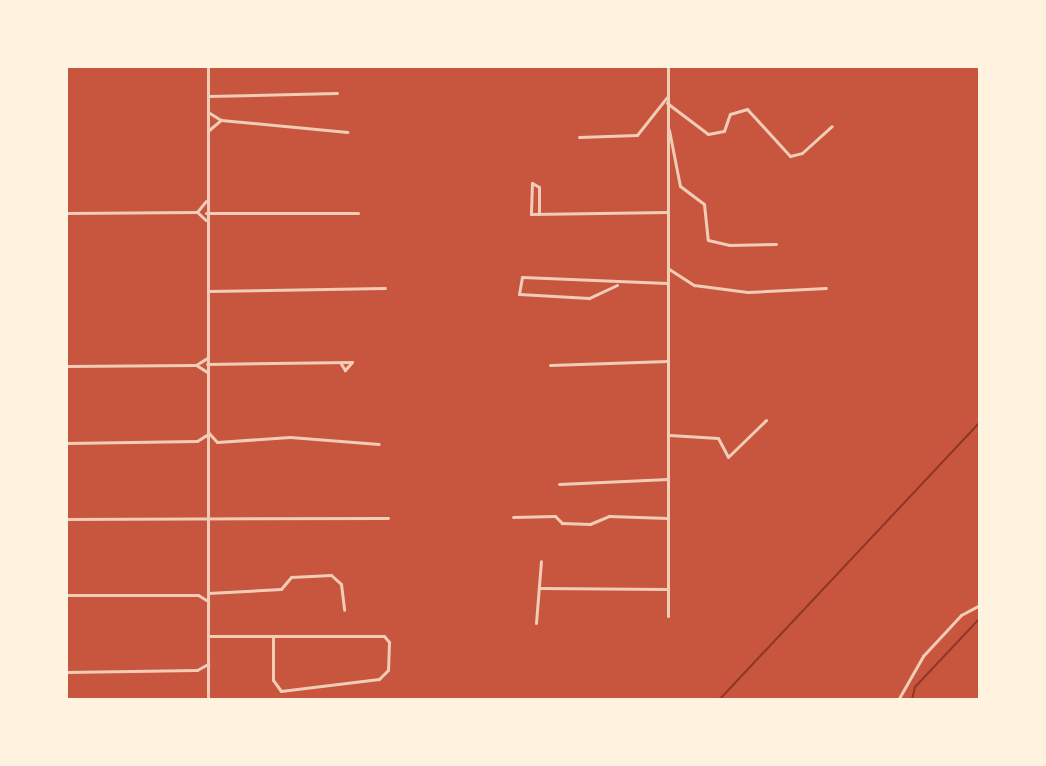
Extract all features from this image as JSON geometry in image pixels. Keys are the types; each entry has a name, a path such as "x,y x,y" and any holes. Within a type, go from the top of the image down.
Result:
{"street":[{"path":"668,66 668,616"},
{"path":"206,67 208,700"},
{"path":"208,96 337,93"},
{"path":"579,137 637,135 667,97"},
{"path":"667,103 708,134 724,131 730,114 747,109 790,156 802,153 832,126"},
{"path":"208,112 221,120 347,132"},
{"path":"208,131 221,120"},
{"path":"669,130 680,186 704,204 708,240 729,245 776,244"},
{"path":"539,214 539,187 532,183 531,214 539,214 668,212"},
{"path":"197,212 206,201"},
{"path":"530,206 539,206"},
{"path":"66,213 197,212 206,220"},
{"path":"206,213 358,213"},
{"path":"669,269 694,285 748,292 826,288"},
{"path":"617,285 589,298 519,294 522,277 617,285 667,283"},
{"path":"207,281 217,288"},
{"path":"208,291 217,288 385,288"},
{"path":"66,366 196,365 207,358"},
{"path":"550,365 668,361"},
{"path":"207,364 341,364"},
{"path":"196,365 207,372"},
{"path":"669,435 718,438 728,457 766,420"},
{"path":"67,443 197,441 208,433"},
{"path":"208,433 217,442"},
{"path":"207,449 217,442 290,437 379,444"},
{"path":"197,441 207,449"},
{"path":"559,484 668,479"},
{"path":"513,517 555,516 562,523 590,524 609,516 668,518"},
{"path":"66,519 388,518"},
{"path":"536,623 541,561"},
{"path":"66,595 198,595 208,590 281,589 291,577 331,575 341,584 344,610"},
{"path":"540,588 668,589"},
{"path":"198,595 208,601"},
{"path":"898,700 923,656 961,615 980,605"},
{"path":"208,636 273,636 384,636 389,642 388,670 379,679 281,691 273,680 273,636"},
{"path":"66,672 197,670 208,664"},
{"path":"197,670 208,678"}],"waterway":[{"path":"719,700 980,422"},
{"path":"912,700 915,687 980,618"}]}
